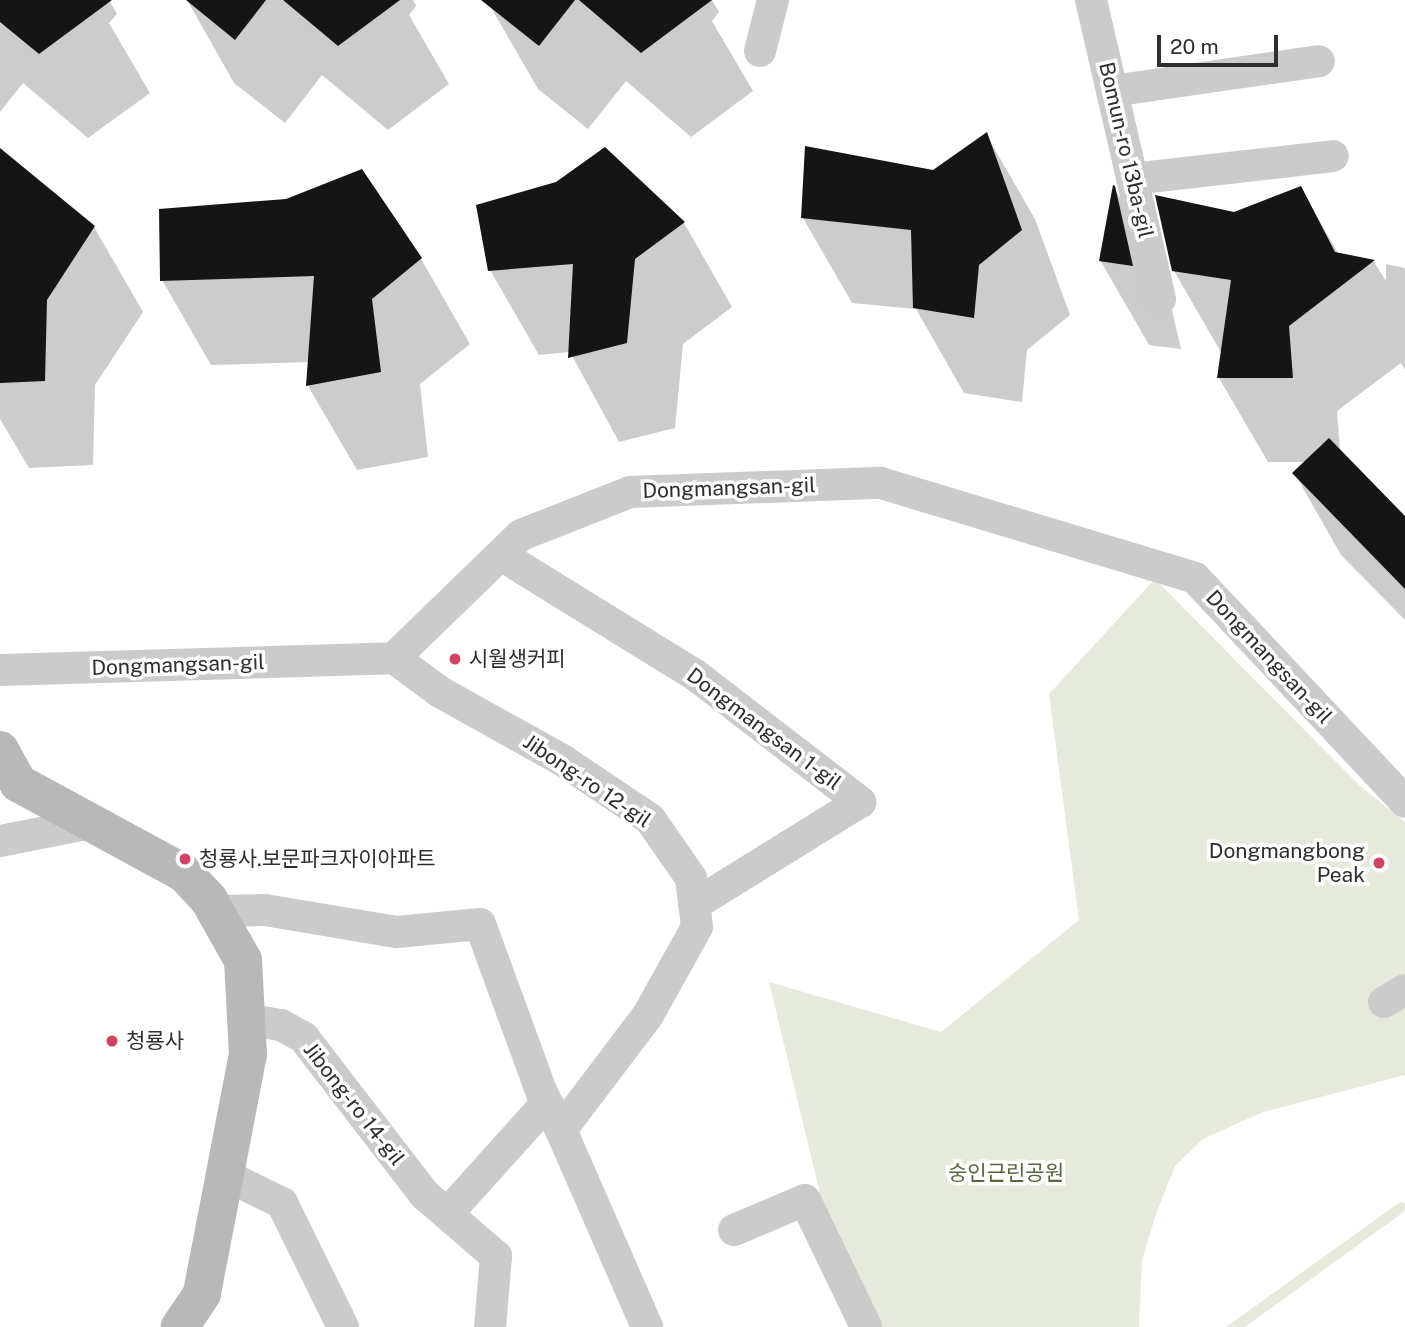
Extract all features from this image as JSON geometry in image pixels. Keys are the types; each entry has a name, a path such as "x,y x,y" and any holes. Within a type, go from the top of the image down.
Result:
{"street":[{"path":"760,51 773,0"},
{"name":"Bomun-ro 13ba-gil","path":"1091,0 1160,299"},
{"path":"1112,91 1320,61"},
{"path":"1132,179 1333,156"},
{"name":"Dongmangsan-gil","path":"0,670 394,658 521,535 630,492 881,483 1195,578 1405,803"},
{"name":"Dongmangsan 1-gil","path":"501,555 694,674 860,802 694,905"},
{"name":"Jibong-ro 12-gil","path":"394,658 440,692 562,760 650,819 691,878 697,927 648,1015 554,1117"},
{"path":"0,750 18,783 184,873 215,911 243,960 248,1054 202,1294 180,1327"},
{"path":"0,841 92,823"},
{"path":"215,911 265,910 397,932 480,924 554,1117 647,1327"},
{"name":"Jibong-ro 14-gil","path":"247,1019 281,1025 304,1038 425,1195 496,1256 490,1327"},
{"path":"447,1214 554,1117"},
{"path":"225,1175 282,1203 343,1327"},
{"path":"734,1230 804,1200 866,1327"}],"green space":[{"name":"숭인근린공원","path":"1155,579 1359,785 1405,822 1405,1075 1263,1112 1203,1139 1175,1166 1156,1214 1142,1260 1139,1327 882,1327 823,1206 769,982 941,1032 1079,920 1049,694"},
{"path":"1400,1202 1405,1203 1405,1211 1245,1327 1226,1327"}],"building":[{"path":"0,0 112,0 39,54 0,22"},
{"path":"186,0 266,0 235,40"},
{"path":"283,0 400,0 338,46"},
{"path":"481,0 575,0 539,46"},
{"path":"579,0 712,0 641,53"},
{"path":"987,132 1022,230 979,265 974,318 913,308 911,230 801,218 805,146 933,170"},
{"path":"605,147 685,222 635,259 627,343 568,358 573,264 488,271 476,205 556,182"},
{"path":"0,148 95,226 47,300 45,381 0,383"},
{"path":"362,169 422,258 372,299 381,372 306,386 314,276 160,281 159,209 286,199"},
{"path":"1113,185 1115,186 1133,266 1099,261"},
{"path":"1301,186 1335,252 1375,260 1289,326 1293,378 1217,378 1231,280 1172,271 1155,195 1234,212"},
{"path":"1329,438 1405,516 1405,589 1292,473"}],"place":[{"name":"시월생커피","path":"455,659"},
{"name":"청룡사.보문파크자이아파트","path":"185,859"},
{"name":"Dongmangbong Peak","path":"1379,863"},
{"name":"청룡사","path":"112,1041"}]}
